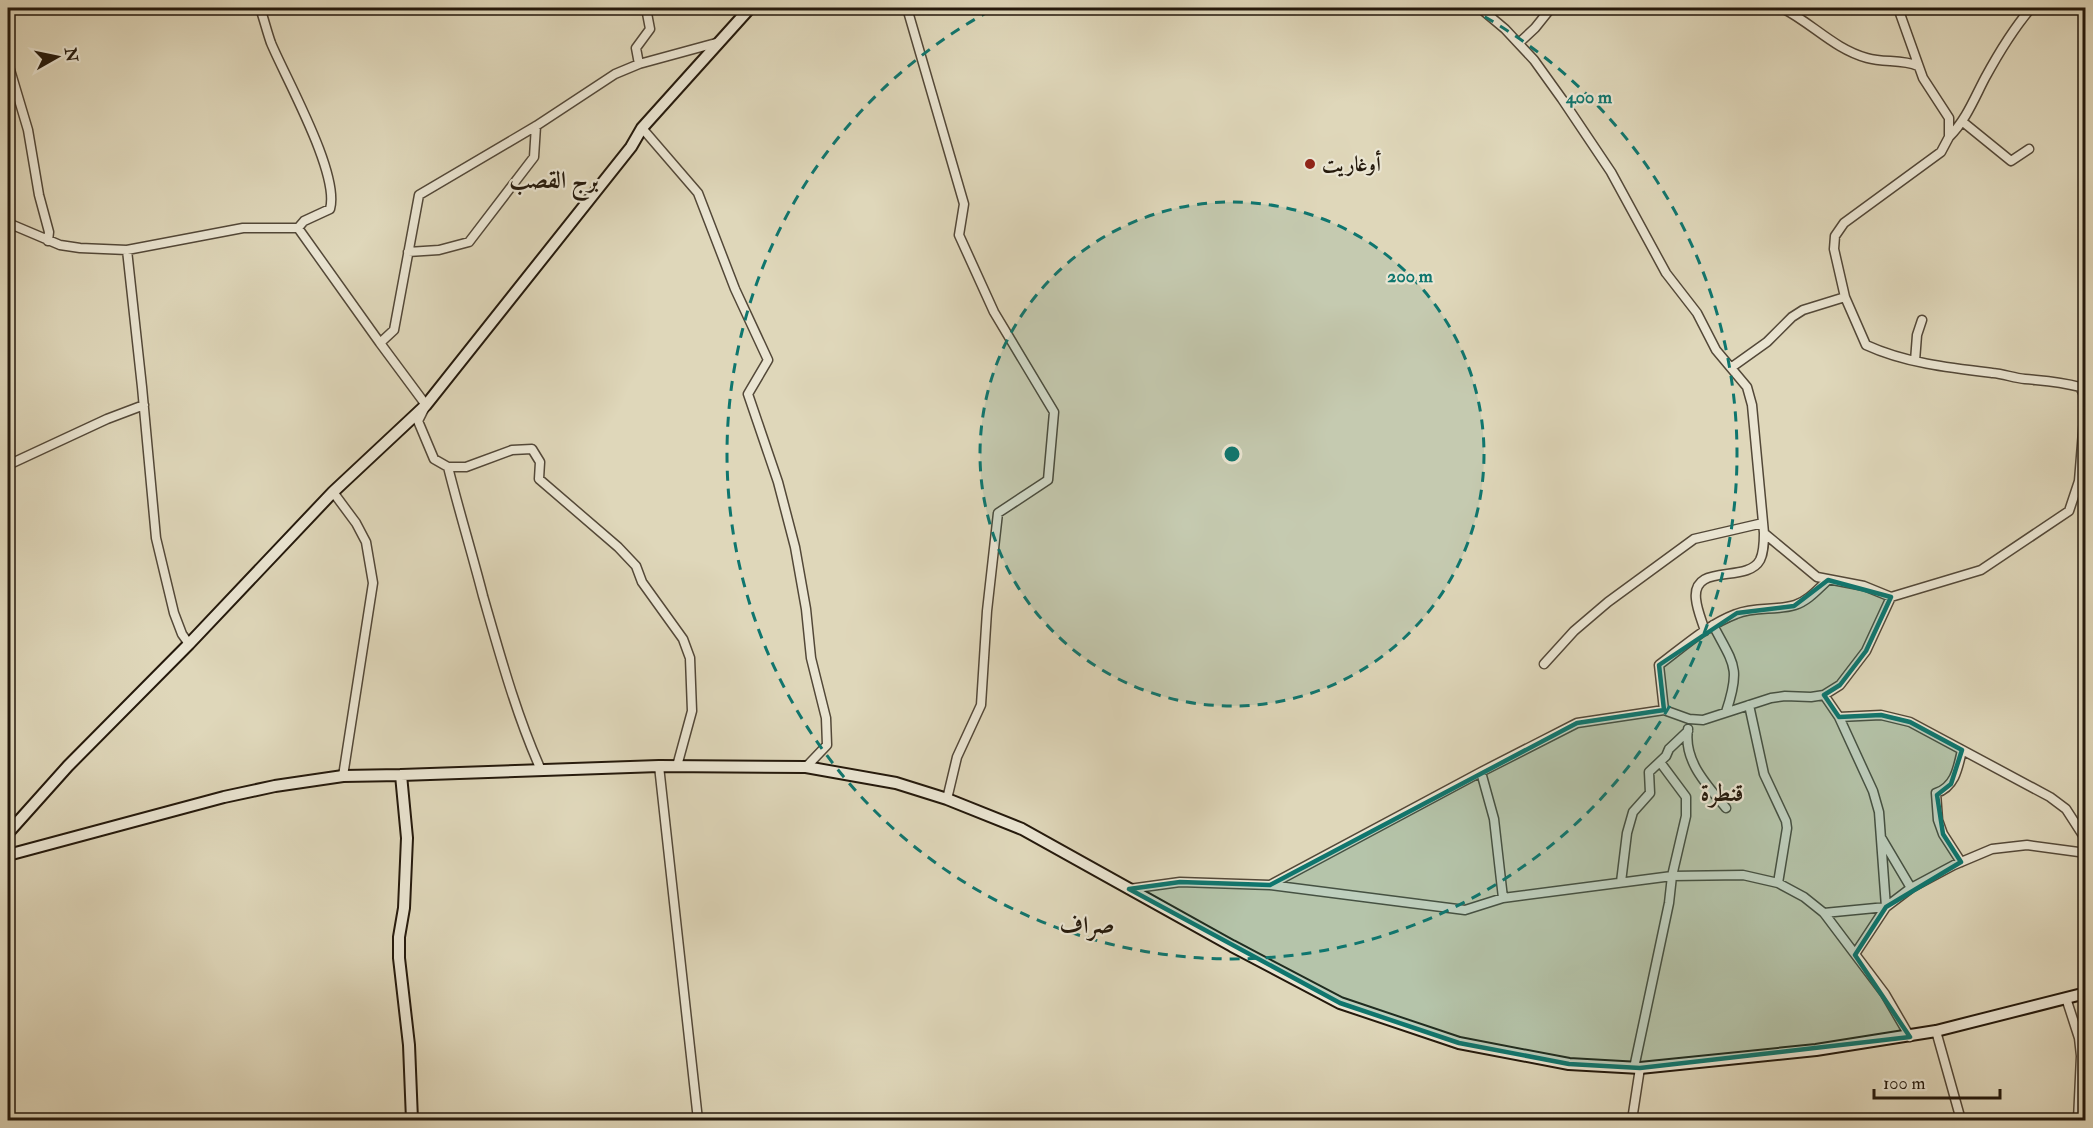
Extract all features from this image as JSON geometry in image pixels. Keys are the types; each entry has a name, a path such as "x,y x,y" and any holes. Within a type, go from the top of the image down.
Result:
{"main road":[{"path":"8,833 68,766 189,644 333,492 426,405 631,147 642,128 716,43 750,8"},
{"path":"8,855 224,797 275,786 344,776 659,766 806,767 896,783 946,799 1022,829 1340,1003 1459,1043 1569,1064 1637,1068 1816,1050 1910,1037 2085,993"},
{"path":"401,775 407,838 399,958 409,1046 412,1120"}],"street":[{"path":"8,223 48,241 80,248 127,250 243,228 298,228 304,221 330,209 332,201 328,176 270,40 260,8"},
{"path":"639,64 636,48 650,29 646,8"},
{"path":"907,8 964,204 959,235 994,312 1054,412 1047,480 998,513 987,611 981,705 957,757 946,799"},
{"path":"1480,8 1505,28 1534,60 1557,92 1611,172 1666,273 1697,313 1716,350 1747,387 1752,405 1764,548 1760,561 1753,569 1711,576 1701,581 1696,589 1696,600 1705,631"},
{"path":"1518,43 1535,28 1551,8"},
{"path":"1782,8 1827,40 1866,58 1904,62 1918,66"},
{"path":"1898,8 1923,78 1949,118 1949,137"},
{"path":"1764,533 1817,577 1864,586 1892,597 1981,570 2069,511 2079,481 2085,394 2080,387 2055,380 2023,379 1915,361 1882,353 1866,345 1845,297 1834,249 1835,236 1844,224 1941,152 1949,137 1963,122 1987,75 2031,8"},
{"path":"380,342 394,330 419,195 536,126 615,74 639,64 716,43"},
{"path":"8,63 28,130 39,195 49,232 48,241"},
{"path":"1963,122 2011,161 2029,149"},
{"path":"408,252 439,250 469,242 534,157 536,126"},
{"path":"642,128 698,193 735,289 768,360 748,394 778,482 795,547 806,609 811,658 826,718 828,745 806,767"},
{"path":"298,228 426,405 418,421 434,459 448,467 466,467 512,450 532,449 540,462 538,479 618,547 636,566 642,582 683,639 690,658 692,711 677,766"},
{"path":"127,250 156,538 174,613 182,634 189,644"},
{"path":"1732,367 1767,342 1792,317 1803,310 1845,297"},
{"path":"1915,361 1917,335 1922,320"},
{"path":"8,465 107,419 144,405"},
{"path":"448,467 462,525 501,660 524,732 541,770"},
{"path":"333,492 366,542 373,584 344,776"},
{"path":"1544,664 1574,631 1608,602 1694,539 1763,523"},
{"path":"1664,710 1659,665 1713,624 1737,613 1766,607 1794,606 1806,600 1828,580"},
{"path":"1270,885 1578,723 1664,710 1689,719 1702,720 1785,696 1811,698 1824,695 1840,685 1866,651 1892,597"},
{"path":"1713,624 1733,662 1736,673 1735,686 1726,712"},
{"path":"1824,695 1839,717 1873,791 1879,812 1886,907"},
{"path":"1749,705 1764,774 1784,813 1787,828 1778,883"},
{"path":"1839,717 1881,715 1910,722 2050,797 2066,809 2085,840"},
{"path":"1689,719 1688,749 1692,762 1726,808"},
{"path":"1621,882 1627,833 1634,812 1650,793 1650,772 1688,731"},
{"path":"1961,862 1940,827 1936,793 1951,784 1958,770 1962,750"},
{"path":"1632,1120 1637,1068 1669,903 1672,876 1686,816 1686,797 1660,762"},
{"path":"659,766 698,1120"},
{"path":"1481,772 1494,819 1503,898"},
{"path":"1881,836 1911,888"},
{"path":"1855,954 1886,907 1911,888 1961,862 1992,849 2027,845 2085,853"},
{"path":"1129,889 1180,882 1270,885 1465,910 1503,898 1621,882 1672,876 1743,875 1778,883 1804,897 1824,913 1885,994 1910,1037"},
{"path":"1824,913 1886,907"},
{"path":"2066,998 2079,1038 2081,1056 2078,1120"},
{"path":"1936,1031 1961,1120"}],"highlighted area":[{"path":"1828,580 1891,597 1866,651 1840,685 1824,695 1839,717 1881,715 1910,722 1962,750 1951,784 1937,795 1943,834 1961,862 1886,907 1855,955 1910,1037 1640,1068 1569,1064 1459,1043 1340,1003 1129,889 1180,882 1270,885 1577,723 1664,710 1659,665 1737,613 1794,606"}],"place":[{"name":"أوغاريت","path":"1310,164"}],"district":[{"name":"برج القصب","path":"554,180"},
{"name":"قنطرة","path":"1722,793"},
{"name":"صراف","path":"1087,925"}]}
